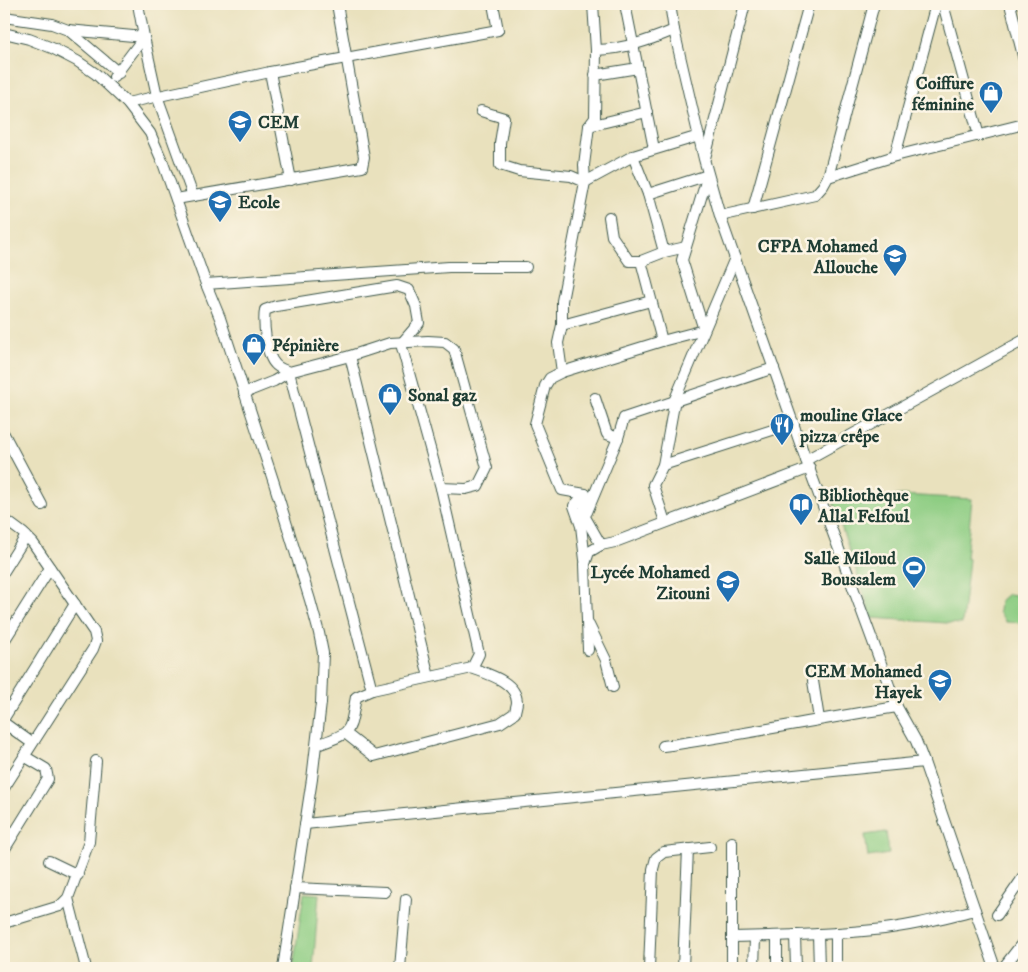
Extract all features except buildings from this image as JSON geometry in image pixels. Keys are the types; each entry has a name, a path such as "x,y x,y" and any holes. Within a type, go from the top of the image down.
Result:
{"street":[{"path":"138,4 157,96 193,196"},
{"path":"176,199 362,167 364,162 336,4"},
{"path":"127,103 270,72 498,30 493,4"},
{"path":"562,372 558,343 562,325 562,301 585,182 584,165 589,126 595,118 596,50 593,4"},
{"path":"625,4 654,149"},
{"path":"670,4 674,30 704,159 720,216 897,707 916,741 924,762 995,968"},
{"path":"704,159 745,4"},
{"path":"753,209 809,4"},
{"path":"720,216 815,194 823,186 828,177 874,4"},
{"path":"895,156 936,4"},
{"path":"943,4 980,136"},
{"path":"1010,4 1024,60"},
{"path":"4,17 52,24 68,30 144,37"},
{"path":"68,30 118,73"},
{"path":"596,50 616,50 674,30"},
{"path":"4,33 29,39 77,61 108,83 140,118 157,148 220,318 274,484 321,644 323,666 322,703 317,745 283,968"},
{"path":"108,83 118,73 144,37"},
{"path":"595,75 638,68"},
{"path":"270,72 291,180"},
{"path":"480,111 504,118 500,143 500,165 519,171 571,176 585,182"},
{"path":"589,126 647,112"},
{"path":"828,177 895,156 1024,124"},
{"path":"585,182 633,156 699,136"},
{"path":"633,156 648,194 664,252"},
{"path":"648,194 708,175"},
{"path":"704,330 682,260 708,175"},
{"path":"609,217 612,236 628,261 641,261 664,252 686,247"},
{"path":"664,522 653,486 663,465 675,401 735,258"},
{"path":"641,261 662,341"},
{"path":"206,284 449,267 526,267"},
{"path":"372,690 289,372 275,364 270,352 264,322 265,310 276,306 397,286 409,290 416,306 419,323 401,344"},
{"path":"562,325 651,302"},
{"path":"585,494 562,490 535,424 545,386 550,378 562,372 704,330"},
{"path":"586,564 589,552 601,544 614,542 808,464 1024,340"},
{"path":"244,393 274,381 289,372 390,343 444,342 454,349 487,468 478,486 466,489 441,488"},
{"path":"401,344 441,488 479,654 472,668"},
{"path":"350,356 429,676"},
{"path":"585,517 618,438 624,418 774,368"},
{"path":"595,398 607,434 618,438"},
{"path":"663,465 794,423"},
{"path":"4,434 42,505"},
{"path":"585,494 585,517 601,544"},
{"path":"585,494 574,506 581,526 586,564 588,650"},
{"path":"4,519 26,536 50,568 94,632 95,644 4,788"},
{"path":"4,571 26,536"},
{"path":"4,641 50,568"},
{"path":"4,718 75,604"},
{"path":"587,622 606,660 613,687"},
{"path":"317,745 341,736 351,727 356,697 372,690 429,676 472,668 503,680 514,691 517,701 515,713 500,723 374,756 345,733"},
{"path":"813,681 819,719"},
{"path":"662,746 897,707"},
{"path":"4,723 32,743"},
{"path":"4,850 48,779 46,769 24,756"},
{"path":"4,923 60,906 68,898 89,842 96,762"},
{"path":"306,824 924,762"},
{"path":"732,842 732,968"},
{"path":"649,968 654,864 656,858 664,852 710,847"},
{"path":"683,968 688,849"},
{"path":"49,861 78,874"},
{"path":"997,915 1024,876"},
{"path":"294,888 385,892"},
{"path":"68,898 86,968"},
{"path":"400,968 406,900"},
{"path":"732,937 795,936 875,930 975,910"},
{"path":"836,933 836,968"},
{"path":"818,934 819,968"},
{"path":"754,936 754,968"},
{"path":"777,936 778,968"},
{"path":"795,936 796,968"},
{"path":"1003,968 1024,941"}],"green space":[{"name":"Salle Miloud Boussalem","path":"903,495 972,499 966,558 969,559 962,624 872,618 832,499"},
{"path":"1008,594 1024,596 1024,623 1006,622 999,612 1000,601"},
{"path":"886,832 889,854 868,857 865,835"},
{"path":"304,893 319,894 313,968 293,968"}],"place":[{"name":"Coiffure féminine","path":"991,114"},
{"name":"CEM","path":"240,143"},
{"name":"Ecole","path":"220,223"},
{"name":"CFPA Mohamed Allouche","path":"895,277"},
{"name":"Pépinière","path":"254,366"},
{"name":"Sonal gaz","path":"390,416"},
{"name":"mouline Glace pizza crêpe","path":"782,446"},
{"name":"Bibliothèque Allal Felfoul","path":"801,526"},
{"name":"Salle Miloud Boussalem","path":"914,589"},
{"name":"Lycée Mohamed Zitouni","path":"728,603"},
{"name":"CEM Mohamed Hayek","path":"940,702"}]}
